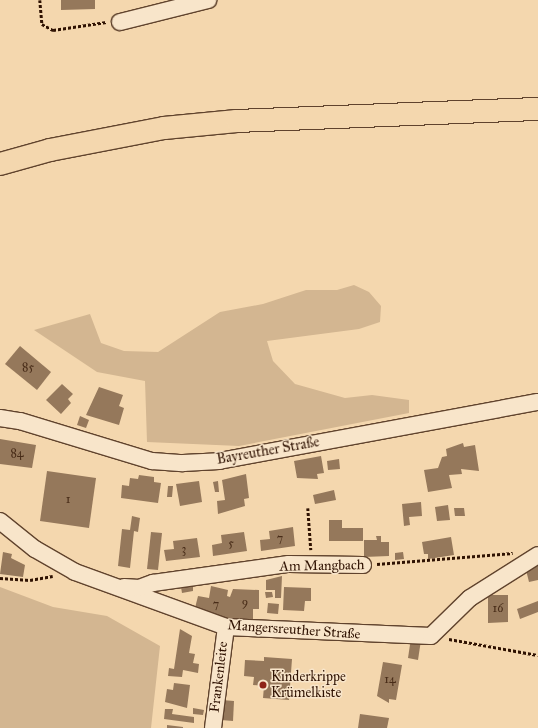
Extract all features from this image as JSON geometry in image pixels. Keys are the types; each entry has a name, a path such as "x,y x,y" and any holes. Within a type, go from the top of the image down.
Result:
{"main road":[{"path":"0,164 50,150 164,128 237,121 538,109"}],"street":[{"path":"120,22 208,0"},
{"name":"Bayreuther Straße","path":"0,418 20,421 152,462 183,463 218,461 538,402"},
{"name":"Mangersreuther Straße","path":"0,521 35,550 75,572 226,627 431,636"},
{"path":"431,636 470,598 538,555"},
{"name":"Am Mangbach","path":"108,585 140,588 222,573 312,564 363,565"},
{"name":"Frankenleite","path":"213,728 226,627"}],"path":[{"path":"40,0 42,24 54,30 101,22 120,22"},
{"path":"308,508 312,564"},
{"name":"Am Mangbach","path":"363,565 426,563 515,553"},
{"path":"0,578 30,580 75,572"},
{"path":"431,636 538,656"}],"shaded area":[{"path":"354,285 369,292 381,306 380,322 359,329 267,341 273,361 295,384 345,398 372,395 409,400 409,413 239,446 147,442 145,381 97,372 34,330 90,314 101,343 124,351 158,352 220,312 263,304 306,290 337,290"},
{"path":"0,587 53,607 107,616 160,646 151,728 0,728"}],"building":[{"path":"61,0 95,0 95,9 61,10"},
{"path":"20,346 51,372 37,390 5,364"},
{"path":"62,384 73,394 68,399 71,403 61,414 46,400"},
{"path":"99,387 123,395 119,406 124,408 119,425 86,415"},
{"path":"80,416 89,420 86,428 77,425"},
{"path":"0,439 36,445 32,468 0,464"},
{"path":"463,443 464,447 475,445 479,471 461,469 462,474 449,475 452,488 428,492 424,470 438,468 442,457 447,456 446,449"},
{"path":"321,456 324,473 317,474 318,479 297,478 294,461"},
{"path":"339,459 340,469 328,470 327,461"},
{"path":"47,471 96,478 89,528 40,521"},
{"path":"246,474 249,498 244,499 245,506 218,514 217,501 225,500 222,480"},
{"path":"139,475 154,477 154,482 161,483 158,503 121,498 122,485 129,486 130,478 138,479"},
{"path":"199,481 202,502 180,506 176,484"},
{"path":"218,481 219,492 215,492 213,482"},
{"path":"168,486 173,486 172,497 167,497"},
{"path":"334,490 336,500 315,504 313,495"},
{"path":"421,502 422,516 409,517 410,525 404,526 402,504"},
{"path":"448,505 450,520 437,521 435,507"},
{"path":"454,508 464,508 465,516 455,516"},
{"path":"132,516 140,518 138,532 134,531 130,568 118,566 122,529 130,530"},
{"path":"329,520 342,520 342,528 363,528 363,541 329,541"},
{"path":"293,527 295,546 261,551 260,540 270,539 269,531"},
{"path":"151,532 162,533 158,570 147,569"},
{"path":"244,532 247,551 213,556 212,545 222,543 221,535"},
{"path":"376,536 381,536 381,542 389,542 389,556 364,557 364,540 377,540"},
{"path":"451,537 454,555 428,559 428,554 424,554 422,542"},
{"path":"197,538 200,557 166,561 164,550 174,549 173,541"},
{"path":"3,552 12,554 11,558 25,565 23,577 0,574"},
{"path":"403,552 404,559 395,560 395,553"},
{"path":"538,565 538,580 529,582 526,570"},
{"path":"282,576 281,598 275,598 275,590 266,590 266,580"},
{"path":"193,586 193,591 182,593 181,587"},
{"path":"211,586 228,590 227,596 230,597 233,589 259,590 259,609 253,609 253,619 230,619 195,608 198,596 209,598"},
{"path":"284,587 311,588 311,601 305,601 304,611 283,610"},
{"path":"265,592 272,592 273,597 266,598"},
{"path":"488,595 508,595 508,622 488,623"},
{"path":"538,601 538,612 520,619 517,609"},
{"path":"268,603 279,604 278,614 267,613"},
{"path":"180,629 192,636 189,653 195,654 193,663 199,664 198,673 183,670 182,677 168,676 169,668 174,669"},
{"path":"411,638 421,640 418,660 408,658"},
{"path":"264,657 292,659 289,700 263,698 264,686 253,685 254,677 244,676 245,660 264,661"},
{"path":"383,662 402,665 396,700 389,699 389,703 377,696"},
{"path":"174,683 190,685 187,708 165,702 167,689 173,690"},
{"path":"222,700 234,701 233,721 221,720"},
{"path":"193,708 204,710 203,715 193,714"},
{"path":"165,709 173,709 172,714 194,717 194,723 164,719"},
{"path":"360,714 389,718 387,728 358,728"},
{"path":"167,725 183,727 183,728 167,728"}],"place":[{"name":"Kinderkrippe Krümelkiste","path":"263,685"}]}
